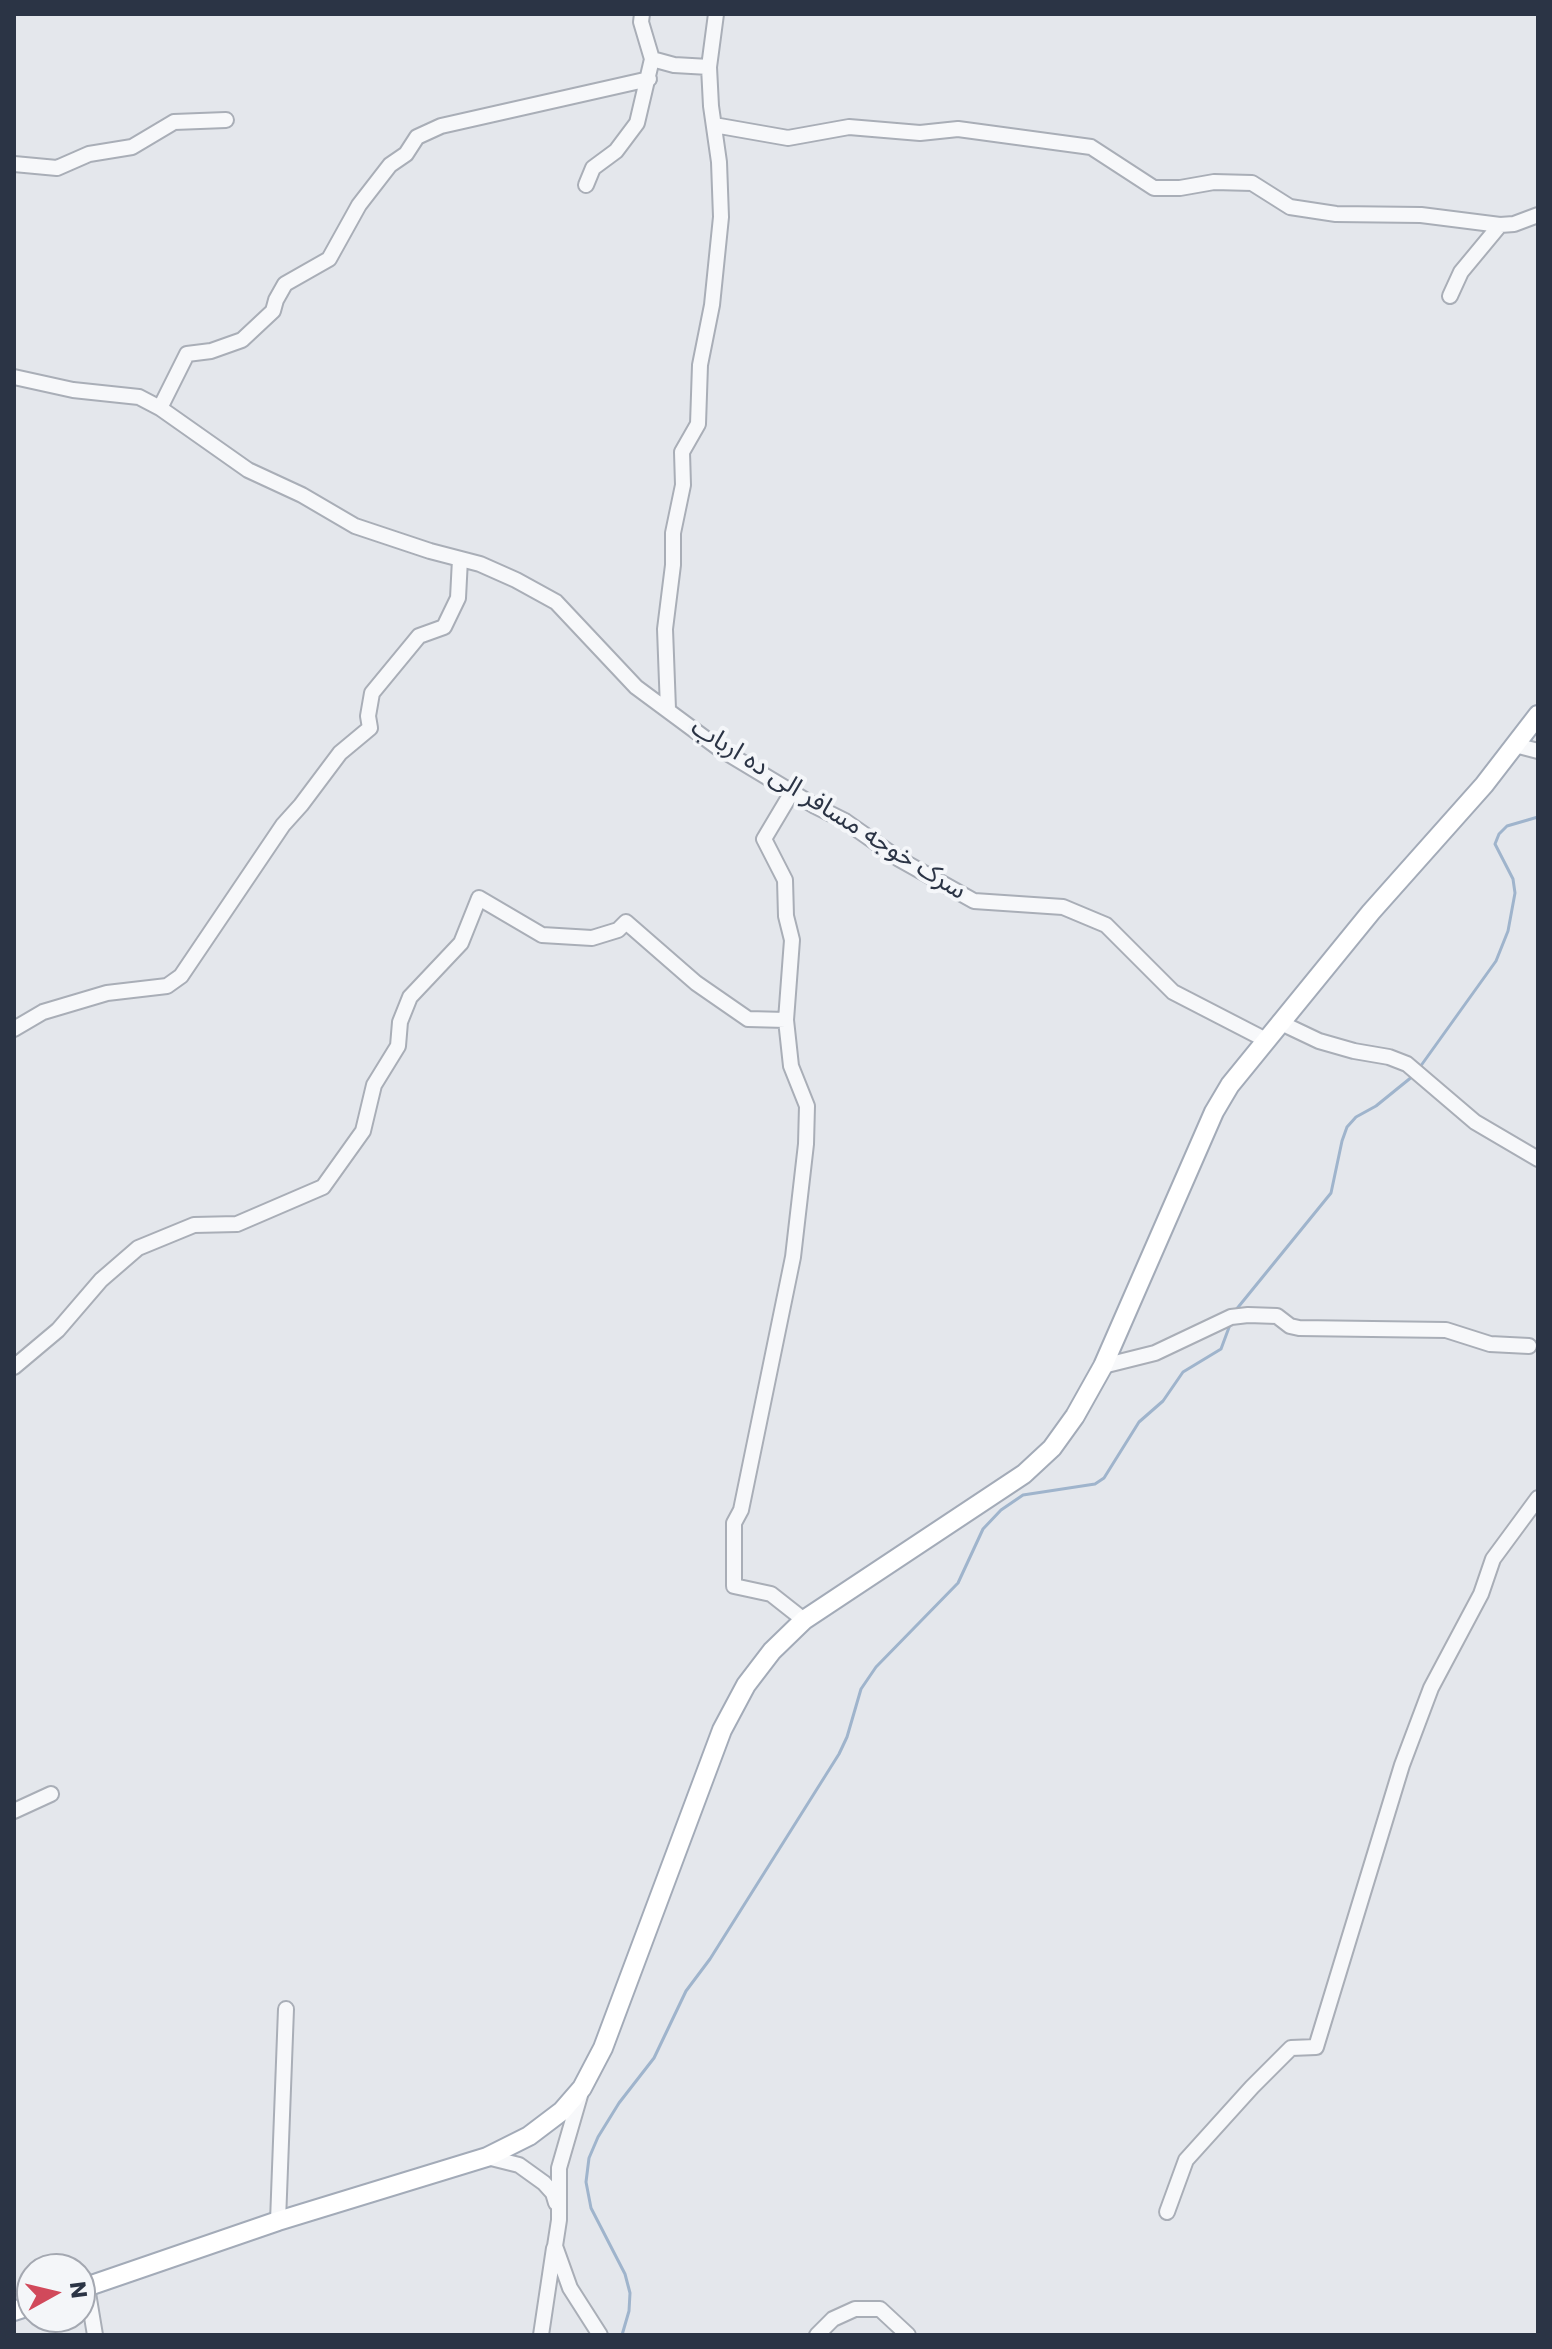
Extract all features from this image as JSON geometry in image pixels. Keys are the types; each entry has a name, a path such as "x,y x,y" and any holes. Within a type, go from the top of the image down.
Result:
{"main road":[{"path":"96,2284 278,2221 487,2157 519,2142 548,2123 582,2088 603,2048 732,1708 758,1668 804,1620 1040,1461 1065,1433 1103,1366 1214,1112 1230,1085 1371,912 1484,785 1538,715"}],"street":[{"path":"586,185 593,168 616,151 637,123 652,59 641,22 642,14"},
{"path":"668,709 665,629 673,565 673,533 683,485 682,452 698,424 700,365 712,305 721,217 709,67 716,14"},
{"path":"652,59 674,65 709,67"},
{"path":"160,408 187,354 211,351 242,340 273,311 285,284 329,259 359,205 390,165 406,154 417,137 441,126 649,79"},
{"path":"14,164 57,168 89,154 132,147 174,122 226,120"},
{"path":"714,125 788,138 849,127 920,133 958,129 1091,147 1154,188 1180,188 1214,182 1252,183 1290,207 1336,214 1421,215 1500,225 1514,224 1538,215"},
{"path":"1450,296 1461,272 1500,225"},
{"name":"سرک خوجه مسافر الی ده ارباب","path":"14,377 73,390 139,397 160,408 248,470 302,495 355,526 480,564 516,580 556,602 636,687 717,747 845,821 899,859 974,901 1063,907 1106,925 1173,992 1266,1040"},
{"path":"14,1029 43,1012 107,993 167,986 181,976 283,825 340,753 370,728 368,716 372,693 419,636 444,627 458,598 460,559"},
{"path":"1515,745 1538,751"},
{"path":"792,792 764,839 785,880 786,916 792,940 786,1020 791,1066 807,1106 806,1144 793,1257 741,1510 734,1523 734,1586 771,1594 804,1620"},
{"path":"14,1367 58,1330 101,1280 138,1248 194,1225 237,1224 323,1187 363,1131 374,1085 398,1046 400,1022 410,997 461,943 479,898 542,935 592,938 618,930 626,922 696,983 748,1019 786,1020"},
{"path":"1279,1022 1319,1041 1407,1064 1475,1122 1538,1159"},
{"path":"1103,1366 1155,1353 1231,1317 1248,1315 1277,1316 1290,1326 1299,1328 1446,1330 1490,1344 1529,1346"},
{"path":"1167,2212 1186,2160 1291,2048 1316,2047 1402,1765 1431,1688 1481,1594 1493,1559 1538,1498"},
{"path":"14,1811 51,1794"},
{"path":"278,2221 286,2009"},
{"path":"541,2335 559,2220 559,2168 582,2088"},
{"path":"487,2157 519,2165 544,2183 556,2201 559,2220"},
{"path":"555,2246 570,2288 600,2335"},
{"path":"817,2335 833,2319 855,2309 880,2309 908,2335"}],"waterway":[{"path":"1420,1067 1496,961 1508,931 1515,893 1513,879 1495,844 1499,834 1507,826 1538,817"},
{"path":"1235,1311 1331,1193 1347,1127 1356,1117 1376,1106 1413,1076"},
{"path":"622,2335 630,2293 625,2274 591,2208 586,2182 589,2158 619,2103 654,2058 686,1991 710,1959 839,1754 861,1689 876,1667 958,1583 983,1529 1001,1510 1023,1495 1095,1484 1104,1478 1139,1422 1163,1401 1183,1372 1221,1349 1231,1322"}]}
